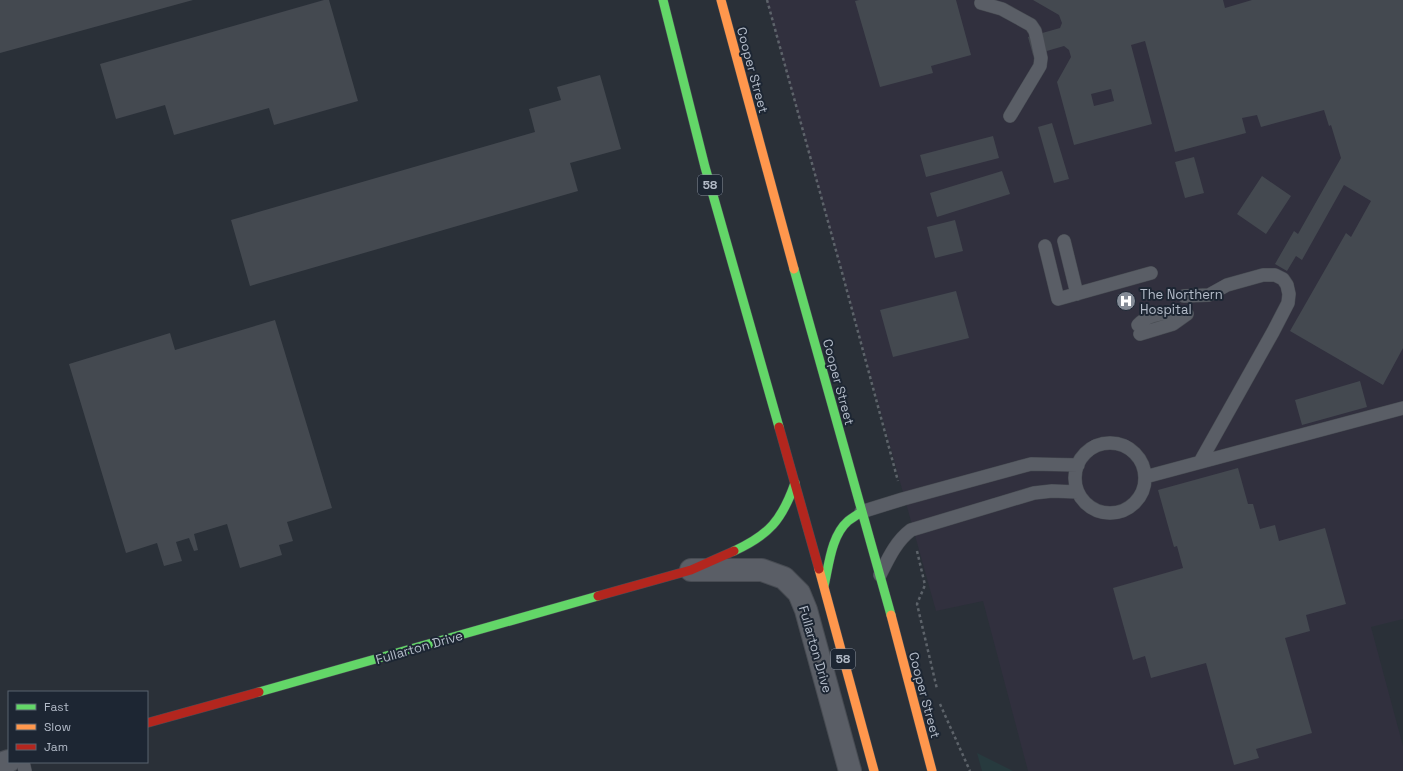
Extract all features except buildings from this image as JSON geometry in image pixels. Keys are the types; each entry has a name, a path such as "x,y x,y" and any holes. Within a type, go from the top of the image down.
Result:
{"main road":[{"name":"58","path":"663,0 705,167 824,587 874,771"},
{"name":"Cooper Street","path":"721,0 861,512 880,575 932,771"},
{"name":"Fullarton Drive","path":"148,723 691,570 759,537 775,522 783,511 794,483"},
{"path":"824,587 834,545 841,530 847,522 861,512"}],"street":[{"name":"Fullarton Drive","path":"691,570 762,570 784,578 799,593 806,610 850,771"}],"lane":[{"path":"981,3 1002,9 1031,25 1035,31 1041,58 1040,66 1010,116"},
{"path":"1064,241 1077,294"},
{"path":"1045,246 1058,299 1151,273"},
{"path":"1184,296 1209,294 1227,285 1263,275 1275,275 1283,279 1290,294 1288,303 1273,332 1200,462"},
{"path":"1145,477 1403,408"},
{"path":"1103,444 1115,444 1126,447 1139,459 1143,468 1145,477 1144,487 1140,497 1128,508 1113,513 1102,512 1092,508 1084,501 1078,492 1075,474 1078,465 1084,455 1092,448 1103,444"},
{"path":"861,512 1031,464 1078,465"},
{"path":"880,575 891,552 905,534 911,530 1034,494 1052,491 1078,492"}],"path":[{"path":"767,0 903,499"},
{"path":"911,530 925,585 917,604 938,696"},
{"path":"940,704 970,771"}],"shaded area":[{"name":"The Northern Hospital","path":"766,0 1403,0 1403,619 1371,627 1403,746 1403,771 1028,771 983,601 936,611"}],"green space":[{"path":"977,753 1013,771 982,771"}],"traffic: fast":[{"path":"663,0 705,167 779,427"},
{"path":"794,269 891,615"},
{"path":"734,551 756,539 773,525 785,507 795,483"},
{"path":"824,586 834,543 842,527 861,512"},
{"path":"259,692 598,596"}],"traffic: slow":[{"path":"721,0 794,269"},
{"path":"819,569 874,771"},
{"path":"891,615 932,771"}],"traffic: jam":[{"path":"779,427 819,569"},
{"path":"598,596 691,570 734,551"},
{"path":"148,723 259,692"}],"place":[{"name":"The Northern Hospital","path":"1126,301"}]}
